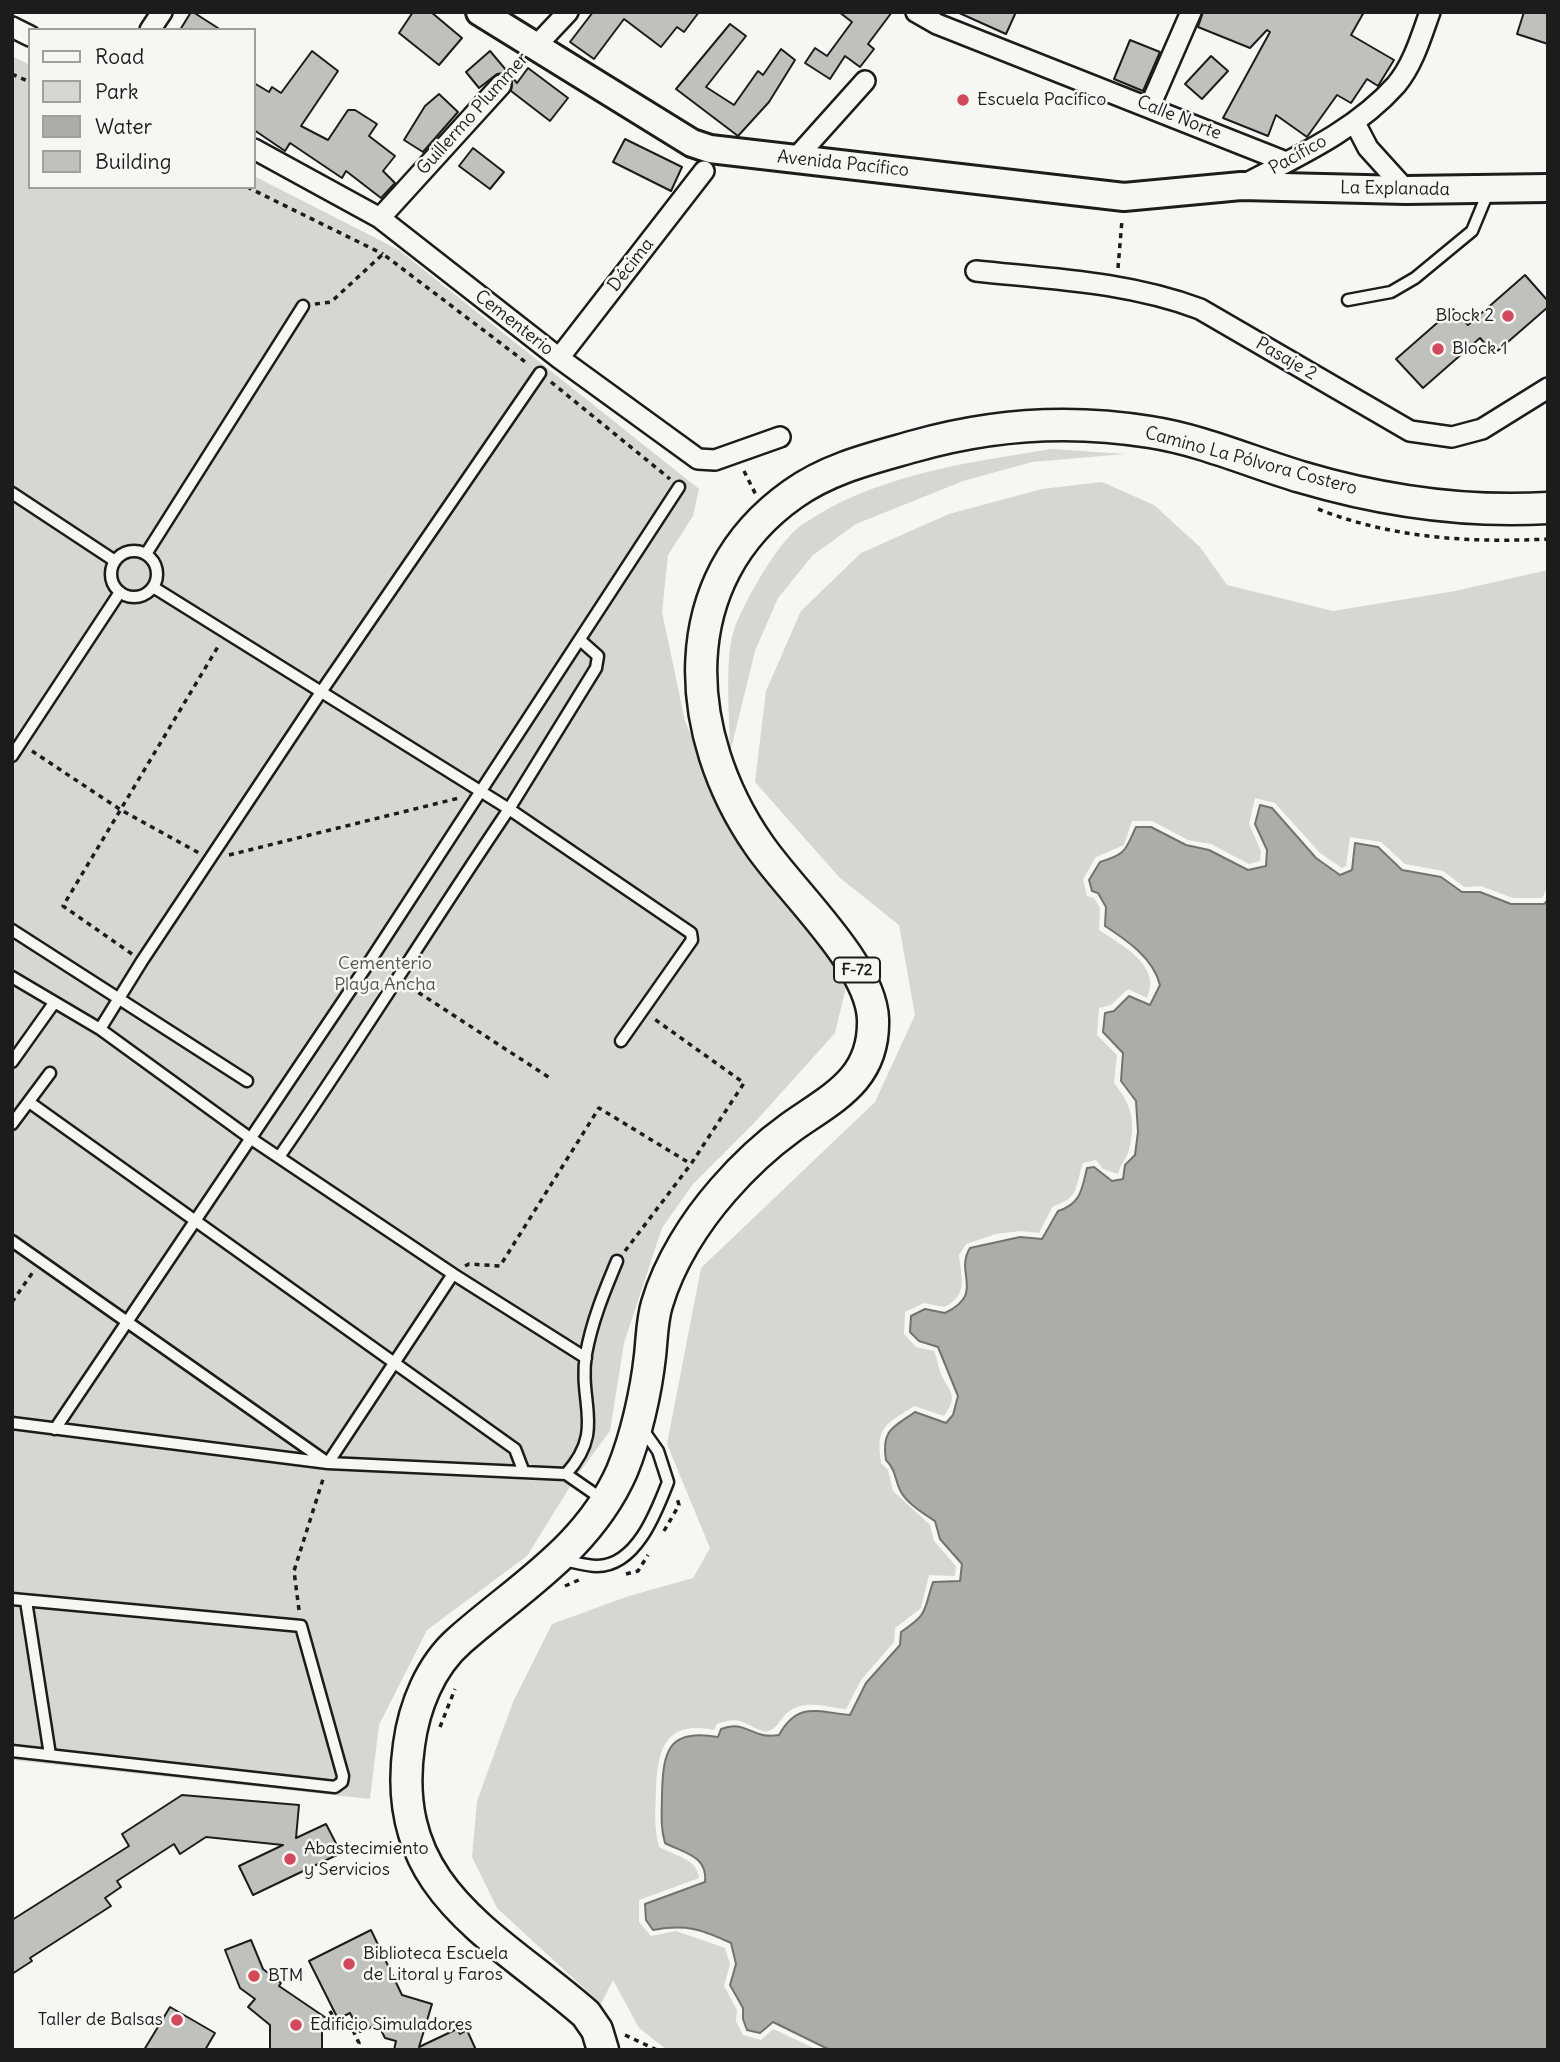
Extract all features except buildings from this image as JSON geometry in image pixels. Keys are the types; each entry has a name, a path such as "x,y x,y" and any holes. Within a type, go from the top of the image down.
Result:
{"main road":[{"name":"Camino La Pólvora Costero","path":"617,2045 597,2030 586,2014 483,1934 449,1899 424,1856 410,1809 407,1784 412,1729 430,1677 452,1647 560,1559 605,1501 623,1468 649,1363 656,1306 691,1234 726,1187 762,1150 850,1085 865,1060 872,1031 870,1000 859,972 756,842 724,782 707,730 700,680 706,614 715,587 767,515 794,493 825,475 858,462 984,431 1068,423 1154,432 1300,477 1419,505 1483,510 1548,508"}],"street":[{"path":"151,28 162,12"},
{"name":"Avenida Pacífico","path":"480,12 692,143 709,149 1124,197 1241,186"},
{"name":"Guillermo Plummer","path":"536,46 568,12"},
{"name":"Calle Norte","path":"916,12 939,18 1286,162"},
{"path":"1150,106 1191,12"},
{"name":"Pacífico","path":"1241,186 1355,123 1396,84 1417,49 1430,12"},
{"path":"12,27 28,35"},
{"path":"795,159 865,81"},
{"name":"Guillermo Plummer","path":"380,218 501,85"},
{"path":"1355,123 1368,148 1406,190"},
{"name":"Cementerio","path":"256,150 380,218 559,358 698,459 715,460 780,437"},
{"name":"Décima","path":"559,358 704,171"},
{"name":"La Explanada","path":"1241,186 1406,190 1548,188"},
{"name":"Pasaje 2","path":"976,271 1117,286 1164,295 1200,309 1410,430 1452,437 1482,429 1548,388"}],"lane":[{"path":"1348,300 1391,292 1415,278 1472,231 1490,190"},
{"path":"146,554 303,306"},
{"path":"100,1029 142,961 321,692 540,373"},
{"path":"55,1429 481,793 679,486"},
{"path":"12,493 115,561"},
{"path":"129,552 146,554 157,569 153,587 138,597 120,592 111,578 115,561 129,552"},
{"path":"153,587 509,809 691,933 692,940 621,1041"},
{"path":"12,756 120,592"},
{"path":"279,1157 343,1065 395,978 509,809 596,668 598,656 580,640"},
{"path":"12,930 247,1081"},
{"path":"12,977 100,1029 250,1138 586,1359"},
{"path":"12,1062 54,1003"},
{"path":"12,1124 50,1073"},
{"path":"29,1101 194,1222 515,1449 523,1470"},
{"path":"12,1241 328,1463"},
{"path":"566,1474 581,1458 588,1442 586,1359 594,1315 617,1261"},
{"path":"328,1463 453,1274"},
{"path":"560,1559 597,1566 612,1563 632,1550 657,1508 668,1482 667,1476 650,1438 636,1422"},
{"path":"12,1423 328,1463 566,1474 576,1477 605,1501"},
{"path":"12,1599 301,1626 343,1776 340,1785 12,1751"},
{"path":"26,1601 50,1755"}],"path":[{"path":"12,74 28,81"},
{"path":"251,189 383,254 540,373 679,486"},
{"path":"1117,286 1124,197"},
{"path":"303,306 331,302 383,254"},
{"path":"735,453 767,515"},
{"path":"1306,504 1342,519 1407,533 1473,540 1548,539"},
{"path":"142,961 63,906 227,632"},
{"path":"20,743 121,810 211,860 481,793"},
{"path":"395,978 550,1077"},
{"path":"617,1261 691,1164 744,1083 642,1011"},
{"path":"453,1274 469,1264 499,1266 598,1108 691,1164"},
{"path":"12,1301 41,1261"},
{"path":"301,1626 294,1571 328,1463"},
{"path":"330,2011 338,2026 348,2020 359,2043 356,2050"},
{"path":"617,2045 657,2050"}],"green space":[{"name":"Cementerio Playa Ancha","path":"12,56 28,64 28,189 256,189 256,177 399,250 699,489 693,516 668,555 662,612 685,721 731,834 788,909 814,930 831,962 849,975 835,1033 755,1122 693,1184 662,1228 624,1343 610,1431 576,1477 527,1556 427,1630 379,1725 370,1799 12,1760"},
{"path":"1052,449 1125,454 1032,462 963,481 856,524 813,555 778,598 755,651 730,753 728,673 734,630 762,575 790,535 827,509 888,483 953,466"},
{"path":"1102,482 1154,505 1200,547 1227,585 1333,611 1455,591 1548,570 1548,887 1542,898 1513,898 1481,886 1464,887 1443,871 1405,864 1381,842 1350,837 1346,866 1342,868 1320,853 1275,803 1255,798 1249,824 1261,851 1260,861 1249,864 1211,844 1188,840 1152,821 1132,821 1124,845 1096,857 1083,879 1087,896 1094,898 1100,908 1099,930 1138,958 1149,976 1147,998 1128,989 1111,1005 1099,1008 1097,1035 1117,1055 1114,1083 1131,1114 1132,1131 1128,1153 1118,1174 1103,1169 1096,1160 1083,1163 1072,1195 1053,1206 1039,1233 1020,1231 996,1234 966,1244 959,1255 962,1285 957,1297 944,1307 924,1303 905,1312 904,1334 916,1347 934,1351 952,1398 944,1416 914,1406 890,1422 880,1441 881,1463 888,1470 893,1491 930,1525 934,1541 956,1566 955,1576 929,1575 921,1608 895,1628 894,1642 861,1680 846,1709 799,1706 766,1732 732,1720 717,1724 714,1730 684,1730 674,1734 667,1742 659,1763 655,1813 659,1847 690,1862 699,1878 639,1900 639,1922 651,1936 676,1931 725,1948 730,1964 724,1986 737,2010 736,2021 743,2035 761,2040 773,2029 818,2050 667,2050 639,2028 613,1980 601,2004 497,1908 472,1857 477,1801 513,1702 552,1624 629,1596 693,1578 710,1548 667,1444 701,1268 875,1102 915,1015 899,925 839,877 755,782 766,691 801,611 861,553 949,514 1042,489"}],"water":[{"path":"1260,805 1272,808 1316,858 1340,875 1352,870 1355,843 1378,847 1402,870 1441,877 1462,892 1480,892 1511,904 1544,904 1548,900 1548,2050 830,2050 773,2022 760,2033 747,2030 743,2008 730,1985 736,1964 731,1943 693,1929 653,1930 646,1920 645,1904 705,1882 703,1866 699,1861 665,1843 662,1794 667,1754 679,1739 702,1735 718,1737 721,1729 730,1727 737,1726 770,1736 779,1735 793,1717 801,1713 818,1711 850,1715 866,1683 900,1645 901,1632 921,1616 933,1582 960,1581 962,1564 940,1539 935,1521 903,1495 886,1460 885,1442 895,1426 915,1412 946,1423 953,1415 958,1396 938,1347 919,1341 910,1332 911,1316 925,1309 945,1313 964,1298 967,1291 966,1257 970,1248 1020,1237 1042,1239 1058,1211 1076,1200 1087,1168 1094,1167 1112,1181 1123,1179 1125,1165 1135,1155 1138,1132 1136,1101 1121,1081 1123,1053 1103,1032 1105,1013 1114,1011 1129,996 1150,1005 1160,985 1146,958 1105,926 1106,907 1098,893 1092,891 1089,880 1100,862 1124,850 1136,827 1151,827 1186,845 1209,850 1248,870 1266,866 1267,850 1255,824"}],"place":[{"name":"Escuela Pacífico","path":"963,100"},
{"name":"Block 2","path":"1508,316"},
{"name":"Block 1","path":"1438,349"},
{"name":"Abastecimiento y Servicios","path":"290,1859"},
{"name":"Biblioteca Escuela de Litoral y Faros","path":"349,1964"},
{"name":"BTM","path":"254,1976"},
{"name":"Taller de Balsas","path":"177,2020"},
{"name":"Edificio Simuladores","path":"296,2025"}]}
